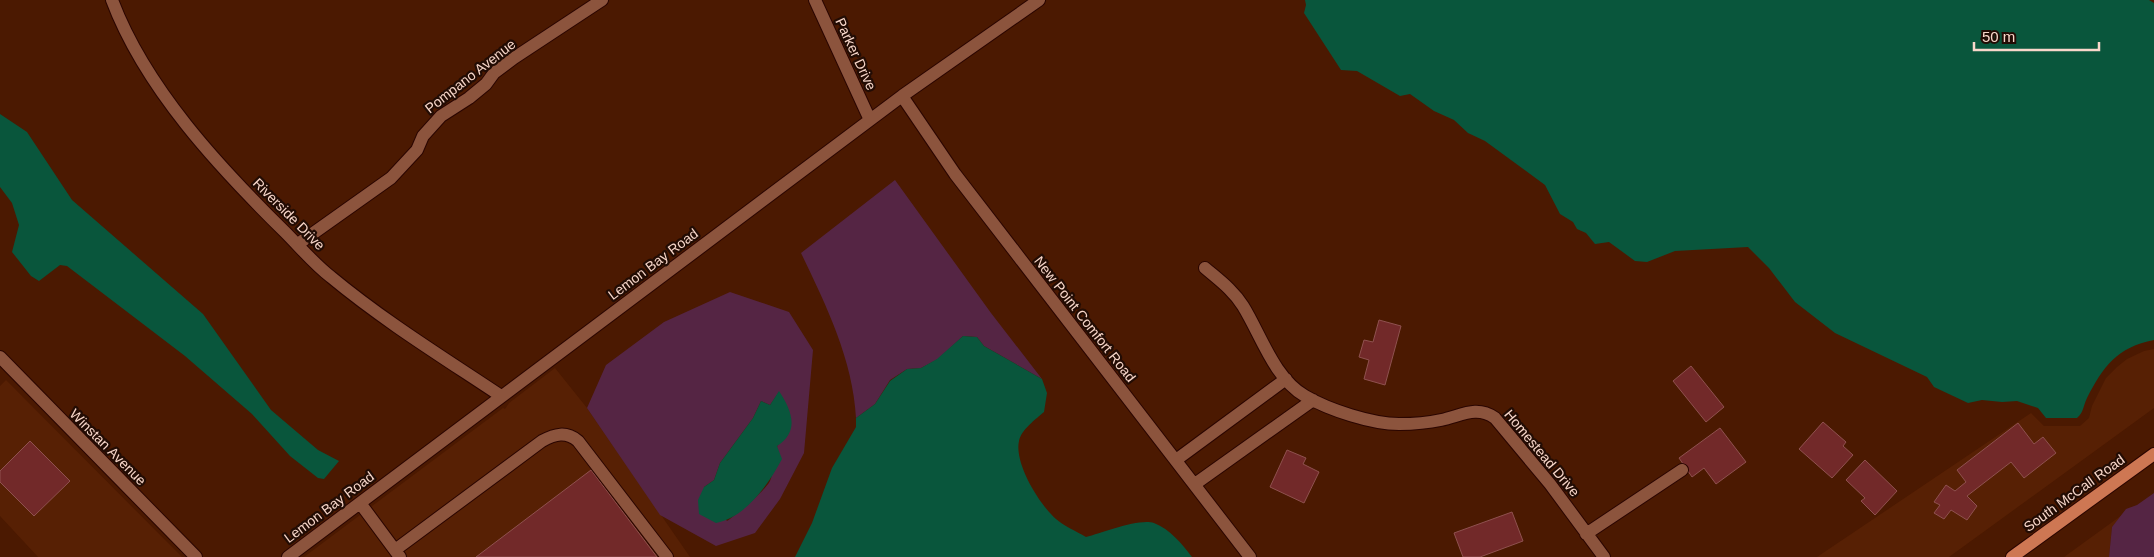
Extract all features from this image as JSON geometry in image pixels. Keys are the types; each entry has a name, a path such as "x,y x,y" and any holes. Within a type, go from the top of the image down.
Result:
{"main road":[{"name":"South McCall Road","path":"2012,557 2154,454"}],"street":[{"name":"Riverside Drive","path":"112,0 123,29 167,99 218,162 329,276 393,324 502,396"},
{"name":"Pompano Avenue","path":"298,244 391,178 417,150 423,136 432,124 469,98 486,84 494,73 602,0"},
{"name":"Parker Drive","path":"815,0 870,120"},
{"name":"Lemon Bay Road","path":"288,557 902,96 1040,0"},
{"name":"New Point Comfort Road","path":"902,96 961,181 1250,557"},
{"name":"Homestead Drive","path":"1205,268 1232,291 1238,299 1265,349 1286,379 1298,391 1313,400 1360,418 1381,423 1414,424 1444,419 1471,411 1488,413 1504,427 1525,452 1604,557"},
{"name":"Winstan Avenue","path":"0,357 196,557"},
{"path":"1176,460 1286,379"},
{"path":"1195,484 1313,400"},
{"path":"360,503 398,554 542,441 558,434 573,436 667,557"},
{"path":"1586,534 1682,470"}],"shaded area":[{"path":"1305,0 2149,0 2154,3 2154,340 2141,343 2121,353 2105,368 2077,418 2046,418 2038,408 2017,401 1982,400 1968,403 1934,387 1927,377 1835,333 1795,302 1769,268 1748,247 1675,251 1647,262 1635,261 1609,242 1595,244 1586,233 1577,229 1573,222 1560,214 1545,185 1485,141 1468,133 1454,120 1434,111 1410,94 1400,96 1357,71 1341,70 1304,13"},
{"path":"0,114 27,132 72,200 203,314 271,410 318,450 339,461 324,479 318,478 290,456 252,414 185,356 67,266 60,265 39,281 31,276 12,252 19,225 12,203 0,187"},
{"path":"895,180 991,313 1042,379 984,346 977,337 963,336 938,359 921,368 907,369 890,380 875,404 856,418 850,375 837,333 801,253"},
{"path":"730,292 789,312 813,350 804,453 780,499 755,533 716,546 660,515 587,408 606,365 664,322","holes":["779,392 777,450 770,481 757,496 727,521 704,487 714,480 720,463 753,418 761,401 770,405"]},
{"path":"963,336 977,337 984,346 1042,379 1047,393 1044,412 1029,425 1020,437 1018,450 1029,483 1042,504 1056,519 1086,537 1130,524 1154,523 1170,533 1192,557 795,557 812,523 832,468 856,427 856,418 875,404 890,381 907,369 921,368 937,359"},
{"path":"2154,349 2154,408 1949,557 1817,557 2031,413 2044,426 2080,426 2089,418 2092,406 2106,378 2127,359 2144,351"},
{"path":"555,368 587,408 690,557 304,557 503,408 505,409 509,403"},
{"path":"6,380 182,557 38,557 0,516 0,386"},
{"path":"779,391 792,420 789,434 777,446 782,459 770,479 746,507 727,520 716,523 699,514 698,500 704,487 714,480 720,463 753,418 761,401 770,405"},
{"path":"2154,493 2154,557 2109,557 2112,527 2126,509 2137,505"},
{"path":"2122,515 2112,527 2109,557 2064,557"}],"building":[{"path":"1379,320 1401,326 1385,385 1364,379 1369,360 1359,357 1364,340 1373,342"},
{"path":"1691,366 1724,407 1706,422 1673,381"},
{"path":"1823,422 1846,442 1843,446 1853,455 1832,478 1799,449"},
{"path":"2018,423 2034,444 2043,437 2056,453 2024,478 2011,462 1967,496 1977,506 1967,520 1951,510 1944,519 1934,513 1940,505 1934,502 1946,485 1955,491 1966,482 1957,470"},
{"path":"1720,428 1746,462 1716,484 1704,468 1692,477 1679,458"},
{"path":"30,441 70,481 34,516 0,482 0,471"},
{"path":"1287,450 1306,458 1303,464 1319,472 1304,503 1270,487"},
{"path":"1865,460 1897,491 1875,515 1861,501 1865,498 1846,480"},
{"path":"591,470 657,557 476,557"},
{"path":"1512,512 1523,541 1480,557 1463,557 1454,533"}]}
